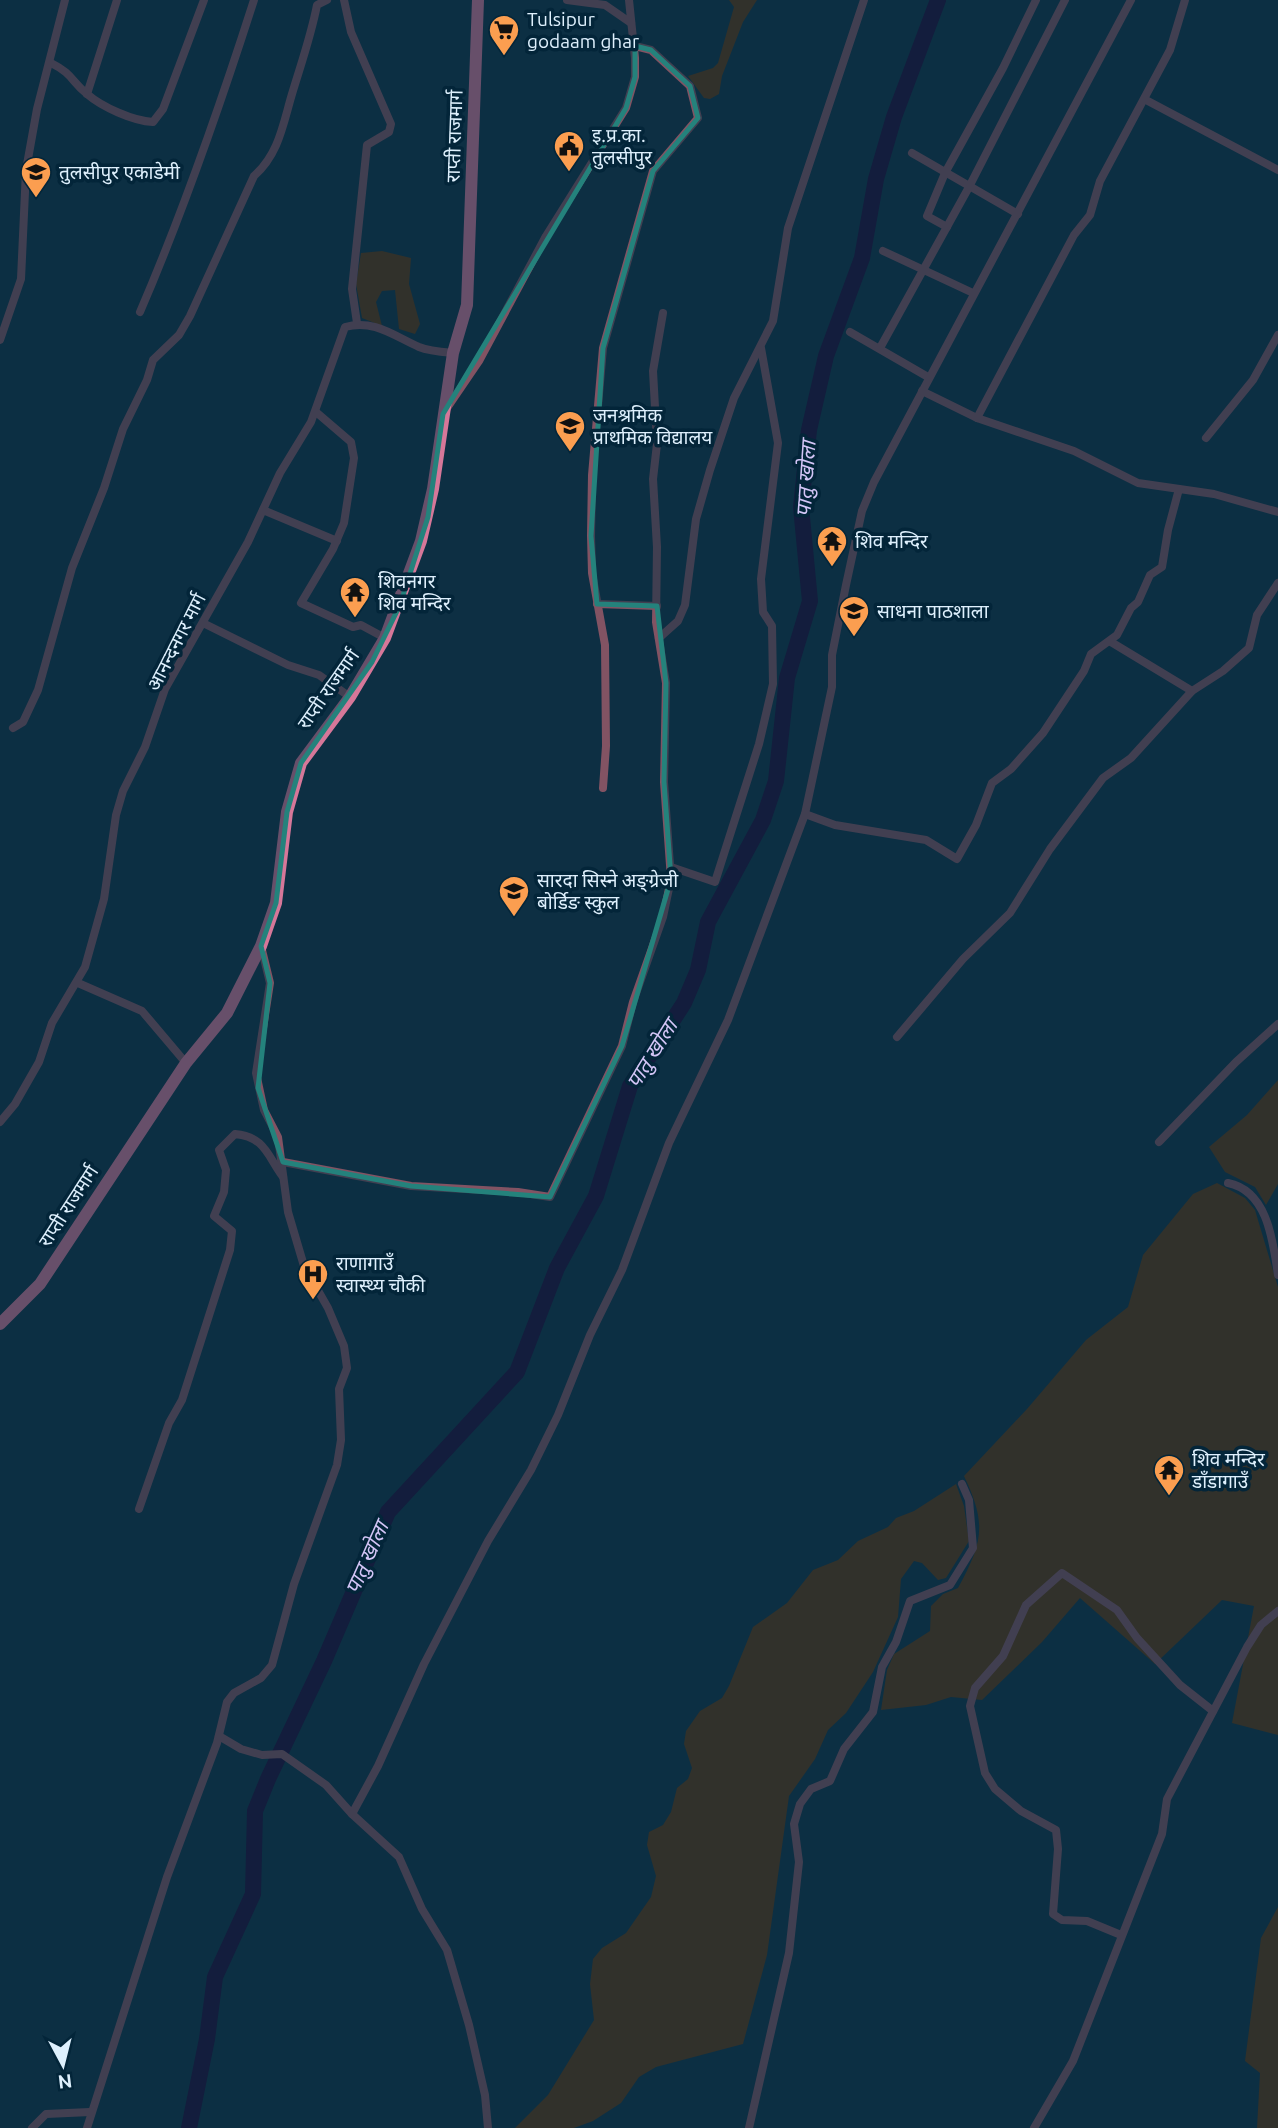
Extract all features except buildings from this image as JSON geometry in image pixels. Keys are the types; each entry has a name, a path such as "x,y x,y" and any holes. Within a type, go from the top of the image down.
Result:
{"main road":[{"name":"राप्ती राजमार्ग","path":"0,1324 40,1284 186,1063 227,1013 261,946 276,903 287,812 302,763 350,697 385,638 400,606 428,517 453,353 469,287 478,0"}],"street":[{"path":"0,340 23,266 20,239 24,184 37,108 51,63 65,0"},
{"path":"87,94 117,0"},
{"path":"51,63 69,72 87,94 101,103 153,122 163,109 204,0"},
{"path":"140,312 178,223 227,89 254,0"},
{"path":"13,728 23,722 38,690 72,568 104,488 122,429 147,380 153,360 179,334 190,316 254,176 266,165 278,143 309,43 317,5 327,0"},
{"path":"344,0 351,33 391,124 389,132 367,145 364,153 365,171 359,200 352,289 357,323 380,328 419,347 453,353"},
{"path":"567,0 605,5 632,24"},
{"path":"443,414 479,361 546,236 625,108 635,77 635,46 629,0"},
{"path":"659,638 678,621 685,605 696,519 710,470 734,398 773,321 788,228 864,0"},
{"path":"947,227 927,216 945,173 1003,68 1036,0"},
{"path":"880,348 969,187 1065,0"},
{"path":"352,1814 424,1664 488,1541 531,1470 558,1415 590,1335 622,1270 669,1143 728,1020 805,814 832,687 832,656 862,510 883,462 1131,0"},
{"path":"976,418 1074,235 1090,215 1100,181 1146,100 1170,50 1185,0"},
{"path":"603,788 606,746 605,645 592,573 592,487 603,348 653,171 698,118 690,86 651,50 635,46"},
{"path":"1146,100 1278,170"},
{"path":"912,153 1018,214"},
{"path":"883,251 973,293"},
{"path":"283,1162 411,1186 518,1192 550,1197 622,1046 636,992 663,917 671,867 664,782 666,683 659,638 653,479 657,444 653,387 663,313"},
{"name":"आनन्दनगर मार्ग","path":"0,1122 15,1104 39,1062 52,1023 78,983 101,910 123,791 145,747 165,689 204,623 316,412 345,327 357,323"},
{"path":"850,332 929,377"},
{"path":"1206,438 1253,380 1275,347 1278,335"},
{"path":"671,867 715,882 759,744 773,684 772,626 763,612 761,579 778,443 761,348"},
{"path":"922,391 976,418 1074,451 1138,483 1214,494 1278,512"},
{"path":"316,412 351,442 354,458 349,508 337,541 301,603 353,627 361,625 385,638"},
{"path":"805,814 835,825 926,840 957,859 976,825 992,783 1010,769 1043,733 1084,671 1091,654 1111,642 1138,603 1150,575 1162,566 1179,489"},
{"path":"263,510 337,541"},
{"path":"897,1037 963,959 1010,913 1050,849 1103,778 1131,758 1192,691 1223,671 1249,648 1257,615 1278,583"},
{"path":"597,604 657,606"},
{"path":"204,623 288,665 319,675 350,697"},
{"path":"1111,642 1192,691"},
{"path":"87,2128 172,1864 219,1735 227,1702 234,1693 261,1678 272,1665 294,1584 337,1465 341,1440 339,1389 347,1368 344,1346 328,1308 304,1266 288,1212 278,1138 264,1110 256,1073 270,983 261,946"},
{"path":"78,983 142,1011 186,1063"},
{"path":"1159,1142 1278,1024"},
{"path":"139,1509 169,1423 182,1400 230,1250 232,1231 214,1216 224,1192 226,1170 219,1150 235,1135 261,1141 283,1177"},
{"path":"1228,1183 1251,1193 1261,1208 1272,1235 1278,1275"},
{"path":"749,2128 789,1953 799,1862 794,1824 800,1804 811,1789 830,1781 844,1749 873,1712 879,1674 896,1642 910,1601 950,1585 973,1548 969,1500 962,1484"},
{"path":"1121,1935 1087,1921 1062,1920 1053,1914 1058,1849 1056,1829 1021,1811 995,1788 985,1773 971,1719 970,1706 975,1688 1003,1656 1026,1605 1062,1573 1117,1610 1137,1638 1180,1685 1213,1711"},
{"path":"1034,2128 1073,2061 1162,1834 1167,1799 1247,1647 1261,1625 1278,1611"},
{"path":"219,1735 241,1749 262,1755 282,1754 326,1785 352,1814 399,1857 422,1909 447,1950 469,2025 485,2095 488,2128"},
{"path":"33,2128 46,2114 90,2112"}],"highlighted area":[{"path":"635,46 651,50 690,86 698,118 653,171 603,348 591,536 597,604 657,606 666,683 664,782 671,879 622,1046 550,1197 411,1186 283,1162 258,1088 270,983 261,946 276,903 287,812 301,763 372,662 400,605 428,517 443,414 626,108 635,77"}],"shaded area":[{"path":"729,0 757,0 743,22 722,76 719,94 710,99 704,98 688,76 713,68 718,63 734,7"},
{"path":"382,251 411,258 409,284 420,324 415,334 399,329 395,290 382,291 376,302 382,326 362,318 356,284 361,253"},
{"path":"1278,1080 1278,1184 1266,1205 1255,1187 1225,1172 1209,1147 1247,1115"},
{"path":"1217,1183 1245,1198 1255,1210 1278,1287 1278,1735 1232,1723 1254,1606 1222,1600 1155,1664 1080,1598 1042,1642 982,1700 951,1697 926,1705 881,1710 887,1670 894,1654 930,1631 931,1606 943,1594 958,1588 973,1558 979,1520 964,1476 1027,1409 1086,1340 1128,1307 1143,1255 1193,1194"},
{"path":"956,1484 964,1506 969,1541 946,1578 938,1580 922,1563 914,1561 901,1579 898,1617 873,1672 846,1713 828,1730 815,1759 789,1796 767,1955 743,2044 656,2067 639,2077 621,2103 593,2121 574,2128 515,2128 548,2095 594,2020 590,1984 593,1959 602,1948 626,1933 651,1897 656,1876 647,1845 649,1832 663,1825 671,1812 677,1788 688,1779 692,1768 684,1744 686,1731 700,1711 722,1698 753,1627 787,1603 813,1570 838,1560 858,1541 888,1527 896,1518 914,1511"},
{"path":"1278,1907 1278,2128 1257,2128 1260,2073 1245,2061 1261,1938"}],"waterway":[{"name":"पातु खोला","path":"189,2128 207,2039 215,1977 253,1894 255,1811 268,1779 324,1661 388,1512 517,1372 557,1268 596,1196 630,1086 684,1003 698,970 708,922 763,820 776,781 787,678 810,601 801,507 809,430 826,356 862,258 876,179 894,117 938,0"}],"place":[{"name":"Tulsipur godaam ghar","path":"504,57"},
{"name":"इ.प्र.का. तुलसीपुर","path":"569,173"},
{"name":"तुलसीपुर एकाडेमी","path":"36,199"},
{"name":"जनश्रमिक प्राथमिक विद्यालय","path":"570,453"},
{"name":"शिव मन्दिर","path":"832,568"},
{"name":"शिवनगर शिव मन्दिर","path":"355,619"},
{"name":"साधना पाठशाला","path":"854,638"},
{"name":"सारदा सिस्ने अङ्ग्रेजी बोर्डिङ स्कुल","path":"514,918"},
{"name":"राणागाउँ स्वास्थ्य चौकी","path":"313,1301"},
{"name":"शिव मन्दिर डाँडागाउँ","path":"1169,1497"}]}
